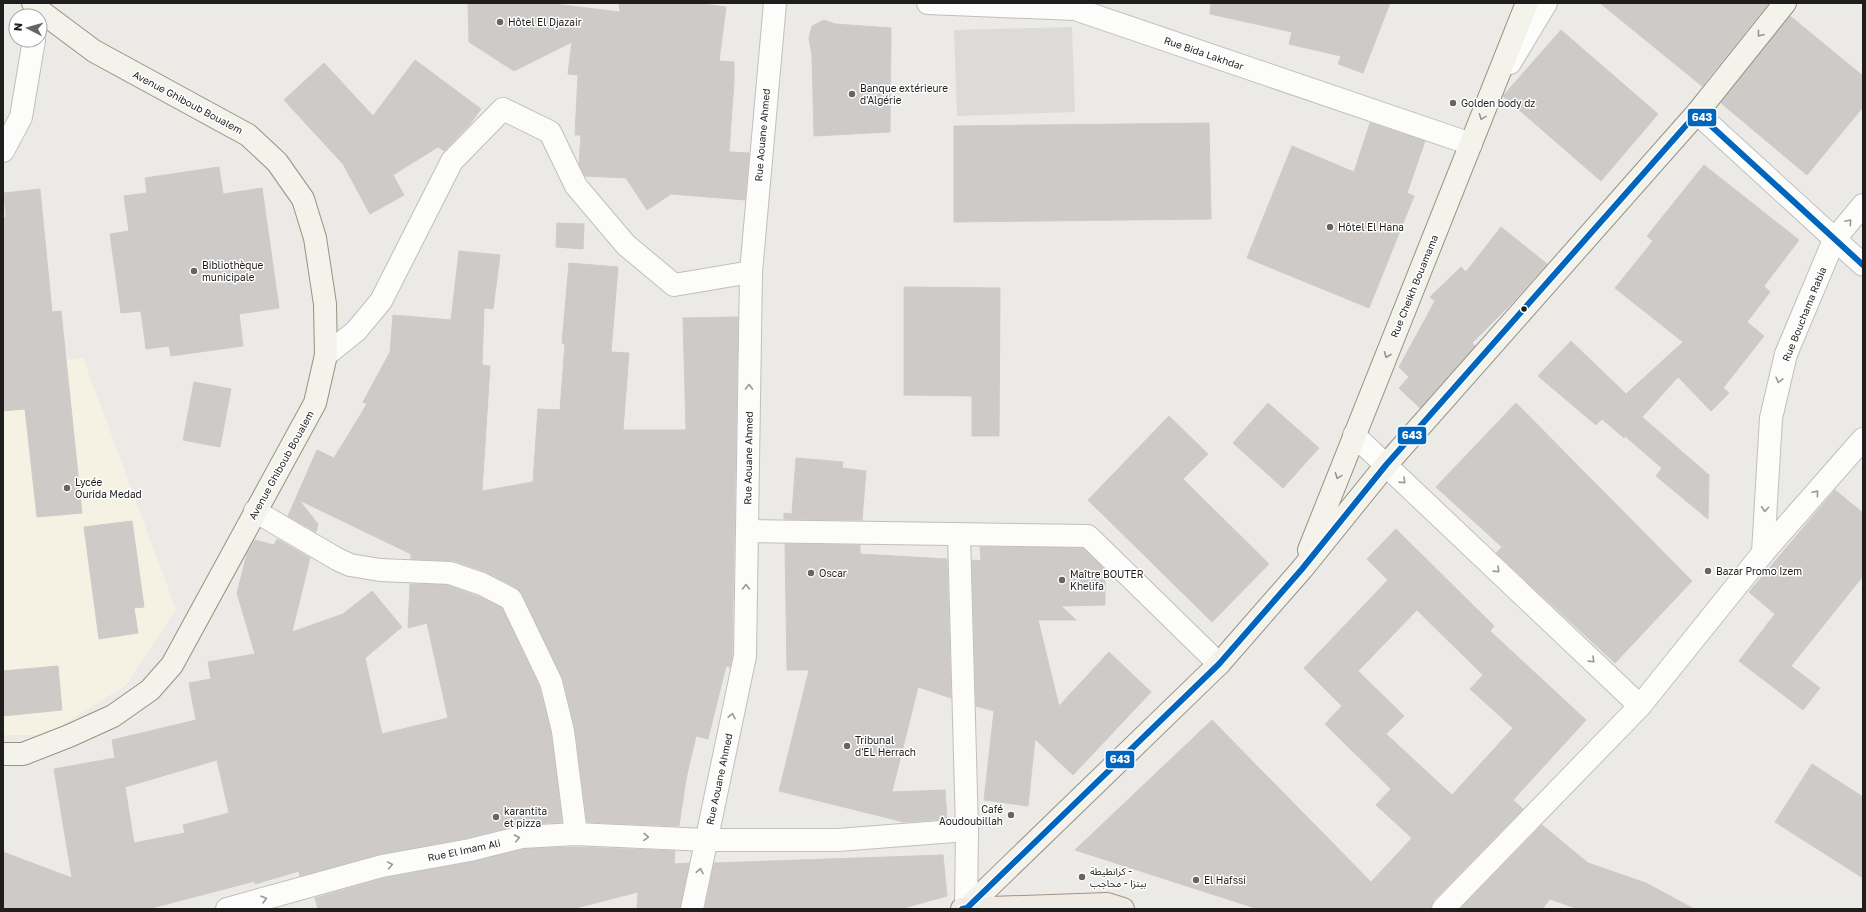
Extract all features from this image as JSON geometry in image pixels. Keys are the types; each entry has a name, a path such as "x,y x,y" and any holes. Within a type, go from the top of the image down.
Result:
{"main road":[{"name":"Rue Cheikh Bouamama","path":"1302,569 1527,3"},
{"path":"965,909 1219,664 1302,569 1386,465 1697,113 1785,3"},
{"name":"Avenue Ghiboub Boualem","path":"3,754 23,754 69,736 113,716 150,690 172,665 255,511 315,404 326,355 325,304 315,238 303,199 277,162 248,135 94,51 48,18"},
{"path":"965,909 1107,904 1123,909"}],"street":[{"name":"Rue Aouane Ahmed","path":"692,909 745,656 751,272 775,3"},
{"name":"Rue Bida Lakhdar","path":"928,3 1075,6 1471,144"},
{"path":"1491,94 1546,3"},
{"path":"3,150 21,117 33,48"},
{"path":"326,355 356,331 381,301 452,161 503,109 550,132 576,186 626,245 674,285 751,272"},
{"path":"1697,113 1863,265"},
{"name":"Rue Bouchama Rabia","path":"1762,553 1771,418 1778,382 1786,354 1834,240 1863,205"},
{"path":"1354,435 1640,706"},
{"path":"1443,909 1640,706 1762,553 1863,440"},
{"path":"255,511 337,559 350,565 380,570 450,573 482,584 511,600 550,682 563,732 576,834"},
{"path":"747,531 1090,537 1219,664"},
{"path":"959,534 967,830 965,909"},
{"name":"Rue El Imam Ali","path":"227,909 382,866 470,850 522,837 576,834 706,840 838,840 967,830"}],"shaded area":[{"path":"1072,27 1075,112 957,116 954,30"},
{"name":"Lycée Ourida Medad","path":"83,358 176,610 126,685 47,735 3,735 3,366"}],"building":[{"path":"468,3 546,3 620,12 619,3 695,3 726,7 719,61 734,62 729,152 749,153 745,200 671,194 647,210 626,178 585,176 579,164 581,135 575,135 578,75 568,74 572,42 514,71 469,42"},
{"path":"1211,3 1390,3 1363,73 1338,64 1341,56 1289,44 1292,32 1210,14"},
{"path":"1600,3 1769,3 1702,86"},
{"path":"1790,16 1863,76 1863,107 1807,175 1721,103"},
{"name":"Banque extérieure d'Algérie","path":"824,20 835,24 891,28 890,132 814,136 812,55 809,38 812,26"},
{"path":"1561,30 1658,114 1601,181 1503,96"},
{"path":"415,60 481,109 470,124 444,151 438,147 393,175 404,195 370,214 343,164 284,100 324,63 373,116"},
{"path":"1209,123 1211,219 954,222 954,126"},
{"name":"Hôtel El Hana","path":"1370,123 1425,141 1407,193 1414,196 1369,308 1247,258 1292,146 1354,172"},
{"path":"1704,165 1799,240 1764,286 1770,292 1747,322 1764,336 1723,388 1729,393 1711,411 1678,377 1642,417 1709,475 1708,519 1656,476 1662,468 1625,436 1624,438 1602,419 1596,425 1538,376 1571,341 1626,394 1683,342 1615,288 1653,241 1647,236"},
{"name":"Bibliothèque municipale","path":"219,167 223,194 262,188 279,308 239,314 243,346 171,356 169,346 146,349 141,311 121,313 110,234 129,231 124,196 147,193 145,178"},
{"path":"40,189 52,312 61,311 82,513 37,517 25,409 3,411 3,218 6,217 4,193"},
{"path":"557,223 584,224 583,249 556,247"},
{"path":"1501,227 1547,264 1511,304 1472,343 1475,346 1420,408 1399,388 1409,377 1399,367 1435,301 1430,297 1461,267 1466,272"},
{"path":"459,251 500,255 493,309 484,308 482,365 490,366 482,491 533,482 538,409 560,410 565,344 562,343 569,263 618,267 611,352 629,353 623,430 686,430 683,318 738,317 732,658 730,667 726,666 708,739 696,736 686,779 679,826 587,822 575,729 563,679 522,594 517,588 486,572 454,561 411,559 411,554 299,500 318,524 316,532 288,516 317,450 334,458 367,404 363,402 390,352 393,315 451,320"},
{"path":"904,287 1000,288 999,436 972,436 972,396 904,395"},
{"path":"194,382 231,389 220,447 183,440"},
{"path":"1268,403 1319,448 1283,488 1233,443"},
{"path":"1516,403 1692,581 1615,663 1496,553 1502,547 1436,487"},
{"path":"1169,416 1208,454 1183,479 1269,564 1212,622 1088,500"},
{"path":"796,458 843,462 842,468 866,471 862,520 784,519 784,513 792,514"},
{"path":"1835,490 1863,513 1863,576 1791,666 1820,688 1803,710 1739,661 1775,614 1749,592"},
{"path":"132,521 144,607 134,608 138,633 99,639 84,527"},
{"path":"1396,529 1494,626 1490,631 1586,720 1513,800 1523,809 1434,900 1431,909 1258,909 1075,850 1212,720 1371,882 1412,838 1376,805 1391,789 1325,724 1342,706 1304,668 1388,580 1367,559","holes":["1417,610 1483,675 1470,689 1513,728 1452,795 1386,734 1404,716 1358,671"]},
{"path":"277,539 310,558 292,632 343,614 372,591 402,627 365,658 382,734 448,718 427,623 408,628 410,584 448,585 477,596 502,608 539,686 551,733 562,822 519,825 467,838 380,854 300,876 299,871 255,884 255,881 148,909 3,909 3,852 72,878 54,769 115,758 112,740 196,720 189,683 211,679 208,662 255,654 237,593 247,554 255,540 274,545","holes":["217,760 229,813 183,825 185,833 134,843 125,787"]},
{"path":"785,544 860,545 860,554 947,559 951,698 918,687 892,792 945,790 947,819 904,822 779,791 809,670 787,670"},
{"path":"980,547 1083,548 1105,570 1105,605 1061,606 1076,620 1038,620 1059,706 1109,652 1151,692 1073,775 1035,739 1028,806 984,800 994,711 976,706 972,560 981,561"},
{"path":"58,666 62,710 3,716 3,671"},
{"path":"1812,764 1863,797 1863,878 1775,822"},
{"path":"1542,825 1588,863 1646,883 1694,909 1578,909 1550,899 1542,909 1460,909"},
{"path":"576,847 675,851 674,864 689,863 680,909 637,909 638,892 572,909 318,909 315,898 385,878 472,862 524,849"},
{"path":"943,855 947,896 900,909 705,909 714,863"}],"transit line":[{"name":"643","path":"962,909 967,908 1219,664 1302,569 1386,465 1697,113 1863,265"}],"place":[{"name":"Hôtel El Djazair","path":"500,22"},
{"name":"Banque extérieure d'Algérie","path":"852,94"},
{"name":"Golden body dz","path":"1453,103"},
{"name":"Hôtel El Hana","path":"1330,227"},
{"name":"Bibliothèque municipale","path":"194,271"},
{"name":"Lycée Ourida Medad","path":"67,488"},
{"name":"Bazar Promo Izem","path":"1708,571"},
{"name":"Oscar","path":"811,573"},
{"name":"Maître BOUTER Khelifa","path":"1062,580"},
{"name":"Tribunal d'EL Herrach","path":"847,746"},
{"name":"Café Aoudoubillah","path":"1011,815"},
{"name":"karantita et pizza","path":"496,817"},
{"name":"كرانطيطة - بيتزا - محاجب","path":"1082,877"},
{"name":"El Hafssi","path":"1196,880"}]}
